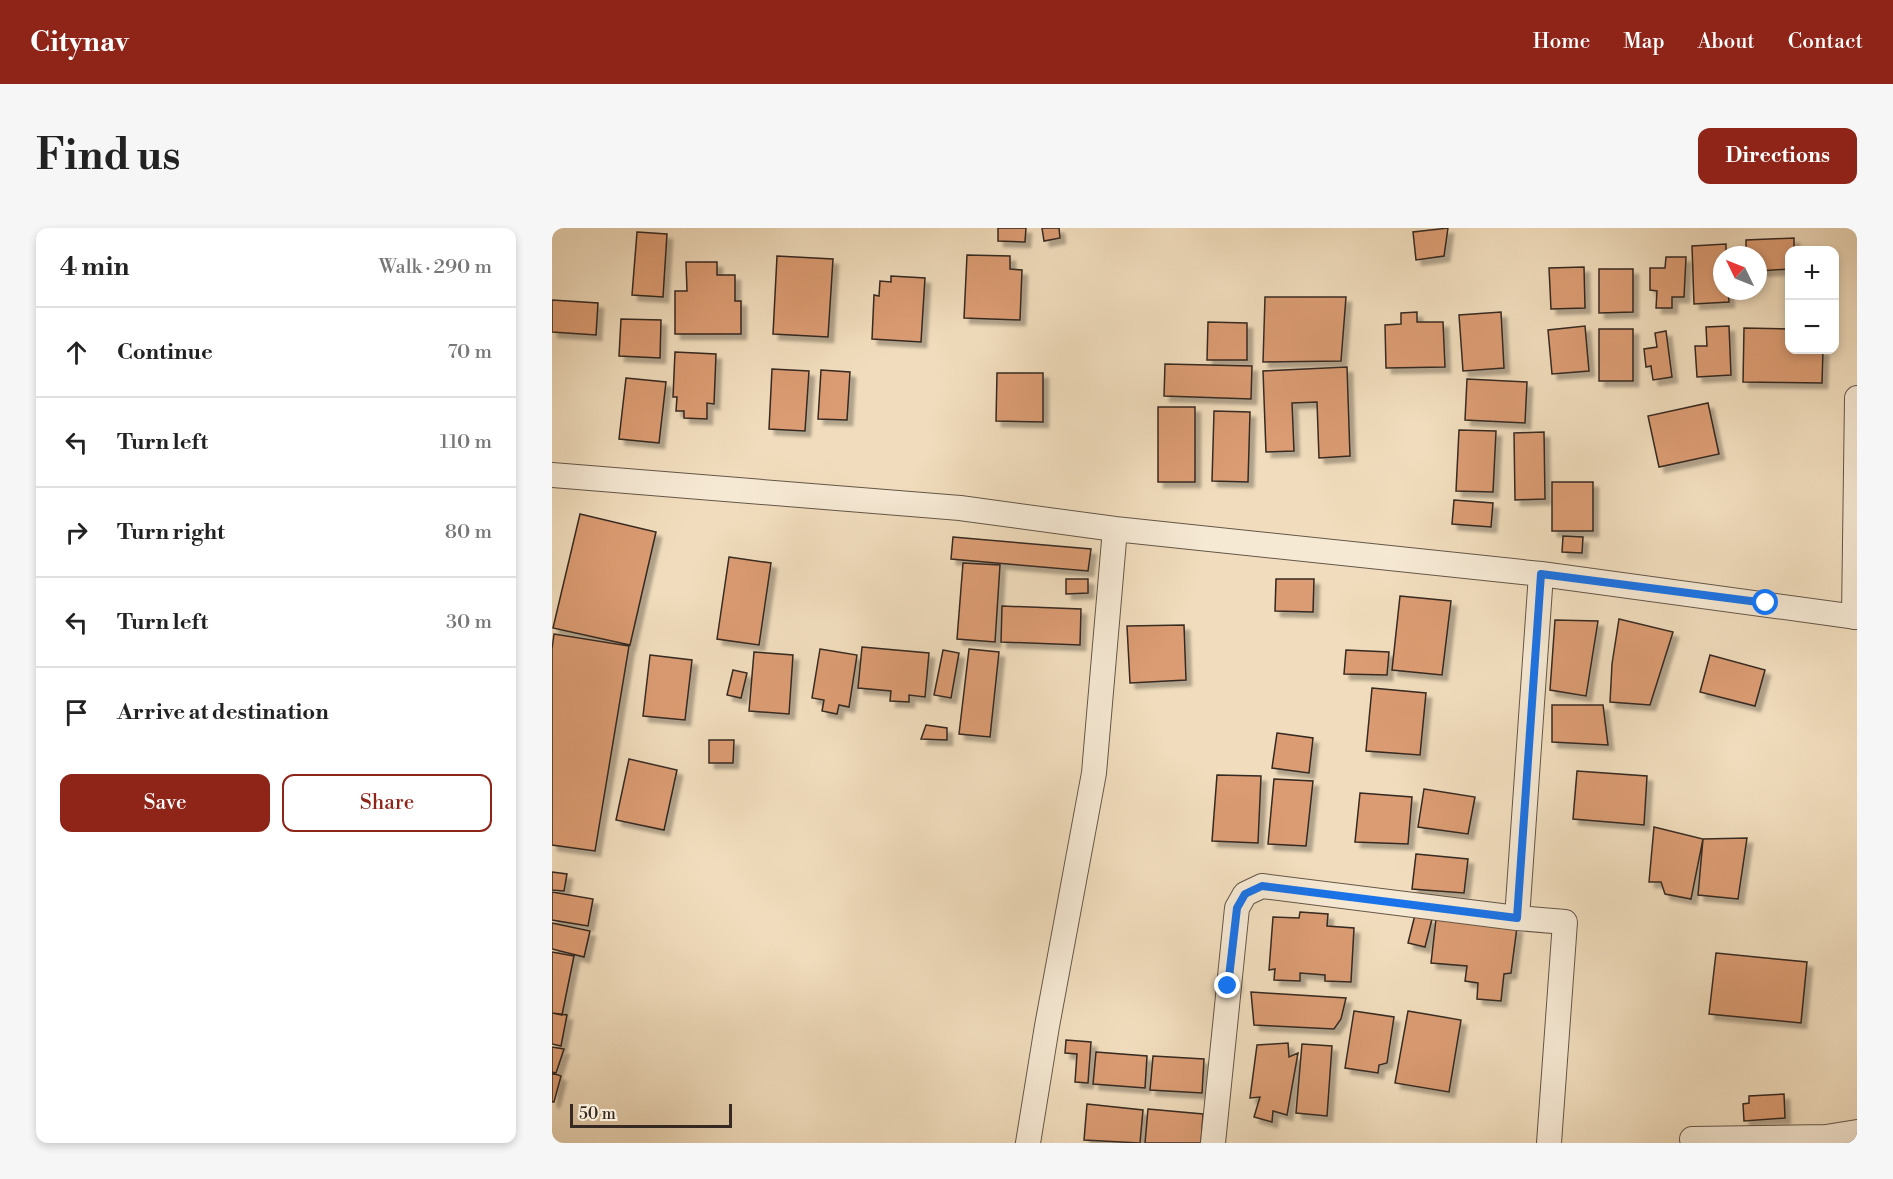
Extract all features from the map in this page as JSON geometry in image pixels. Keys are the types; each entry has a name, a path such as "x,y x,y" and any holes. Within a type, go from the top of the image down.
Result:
{"street":[{"path":"552,476 960,508 1115,529 1541,574 1856,617 1857,398"},
{"path":"1028,1143 1047,1026 1094,773 1115,529"},
{"path":"1517,918 1541,574"},
{"path":"1213,1143 1237,908 1245,894 1262,886 1565,922 1549,1143"},
{"path":"1692,1139 1826,1137 1857,1132"}],"building":[{"path":"998,228 1026,228 1025,242 998,241"},
{"path":"1042,228 1059,228 1060,238 1044,241"},
{"path":"1448,228 1444,256 1416,260 1413,232"},
{"path":"637,232 667,234 663,297 632,295"},
{"path":"1794,238 1794,246 1785,246 1785,269 1767,270 1767,246 1746,246 1746,240"},
{"path":"1726,244 1726,246 1713,246 1713,300 1729,300 1729,302 1694,304 1692,246"},
{"path":"967,255 1010,256 1010,269 1022,270 1020,320 964,318"},
{"path":"777,256 833,259 828,337 773,334"},
{"path":"1666,257 1686,257 1684,297 1672,297 1672,308 1656,308 1657,291 1650,290 1650,268 1665,268"},
{"path":"686,262 717,262 717,275 735,275 735,301 741,301 741,334 675,334 675,291 687,291"},
{"path":"1584,267 1585,308 1551,309 1549,268"},
{"path":"1599,269 1633,269 1633,312 1599,313"},
{"path":"891,276 925,278 921,342 872,339 874,295 879,296 880,281 891,282"},
{"path":"1265,297 1346,297 1341,361 1263,362"},
{"path":"552,300 598,303 596,335 552,332"},
{"path":"1417,312 1417,322 1443,322 1445,367 1386,368 1385,325 1401,324 1401,313"},
{"path":"1501,312 1504,368 1463,371 1459,315"},
{"path":"621,319 661,320 660,358 619,356"},
{"path":"1208,322 1247,323 1247,360 1207,360"},
{"path":"1585,326 1589,371 1552,374 1548,330"},
{"path":"1729,326 1731,375 1697,377 1695,346 1707,346 1706,327"},
{"path":"1744,328 1785,329 1785,354 1823,354 1822,383 1743,382"},
{"path":"1599,329 1633,329 1633,381 1599,381"},
{"path":"1666,331 1672,377 1653,380 1651,366 1646,367 1644,349 1657,347 1655,333"},
{"path":"675,352 716,354 714,404 707,403 707,419 684,418 684,411 676,411 677,397 673,397"},
{"path":"1165,364 1252,366 1251,399 1164,396"},
{"path":"1347,367 1350,456 1319,458 1317,402 1292,403 1294,451 1266,452 1263,371"},
{"path":"772,369 809,371 805,431 769,429"},
{"path":"821,370 850,372 847,420 818,419"},
{"path":"997,373 1043,373 1043,422 996,421"},
{"path":"626,378 666,382 659,443 619,439"},
{"path":"1467,379 1527,382 1525,423 1465,420"},
{"path":"1708,403 1719,454 1659,467 1648,416"},
{"path":"1158,407 1195,407 1195,482 1158,482"},
{"path":"1214,411 1250,412 1248,482 1212,481"},
{"path":"1459,430 1496,431 1493,492 1456,491"},
{"path":"1544,432 1545,499 1515,500 1514,433"},
{"path":"1552,482 1593,482 1593,531 1552,531"},
{"path":"1454,500 1493,503 1491,527 1452,524"},
{"path":"580,514 656,532 630,645 553,628"},
{"path":"1563,536 1583,537 1582,553 1562,552"},
{"path":"953,537 1091,549 1088,571 951,559"},
{"path":"729,557 771,563 759,645 717,639"},
{"path":"963,563 1000,565 995,642 957,639"},
{"path":"1066,579 1088,579 1088,593 1066,594"},
{"path":"1276,579 1314,579 1313,612 1275,611"},
{"path":"1400,596 1451,601 1442,675 1392,670"},
{"path":"1002,606 1081,609 1080,645 1001,642"},
{"path":"1619,619 1673,632 1650,705 1610,702 1612,664"},
{"path":"1555,620 1598,621 1586,696 1550,690"},
{"path":"1184,625 1186,680 1130,683 1127,626"},
{"path":"554,634 629,646 595,851 552,845 552,649"},
{"path":"862,647 929,653 925,697 909,695 909,702 890,701 891,691 858,688"},
{"path":"820,649 857,655 849,707 839,705 837,714 822,711 824,700 812,698"},
{"path":"969,649 999,652 990,737 959,734"},
{"path":"943,650 959,653 951,698 934,695"},
{"path":"1346,650 1389,652 1387,675 1344,674"},
{"path":"754,652 793,655 789,714 749,711"},
{"path":"650,655 692,660 685,720 643,716"},
{"path":"1710,655 1765,670 1755,706 1700,692"},
{"path":"733,670 747,673 741,698 727,695"},
{"path":"1372,688 1426,693 1420,755 1366,751"},
{"path":"1552,705 1603,705 1608,745 1552,742"},
{"path":"926,725 947,728 947,740 921,739"},
{"path":"1277,733 1313,738 1309,773 1272,768"},
{"path":"709,740 734,740 733,763 709,763"},
{"path":"629,759 677,770 664,830 616,820"},
{"path":"1577,771 1647,776 1644,825 1573,819"},
{"path":"1217,775 1261,776 1258,843 1212,841"},
{"path":"1274,779 1313,781 1306,846 1268,844"},
{"path":"1424,789 1475,797 1468,834 1418,827"},
{"path":"1360,793 1412,797 1408,844 1355,842"},
{"path":"1654,827 1703,839 1691,899 1665,894 1661,882 1649,882"},
{"path":"1747,838 1738,899 1698,895 1703,839"},
{"path":"1416,854 1468,859 1464,893 1412,889"},
{"path":"552,872 567,874 564,891 552,890"},
{"path":"552,892 593,899 588,926 552,920"},
{"path":"1300,912 1328,914 1327,926 1354,928 1351,982 1325,981 1325,975 1300,973 1300,981 1274,980 1275,969 1269,970 1273,917 1299,918"},
{"path":"1415,915 1432,919 1425,947 1408,943"},
{"path":"1436,919 1517,927 1511,973 1504,974 1501,1001 1477,999 1478,983 1465,981 1467,966 1431,963"},
{"path":"552,923 590,931 584,957 552,949"},
{"path":"552,952 574,956 562,1015 552,1013"},
{"path":"1716,953 1807,962 1801,1023 1709,1014"},
{"path":"1251,992 1346,998 1341,1019 1334,1029 1254,1025"},
{"path":"1354,1011 1394,1017 1387,1063 1379,1065 1378,1073 1345,1068"},
{"path":"1408,1011 1461,1020 1449,1092 1395,1083"},
{"path":"552,1013 567,1015 561,1046 552,1044"},
{"path":"1066,1040 1091,1042 1088,1083 1075,1082 1077,1054 1065,1053"},
{"path":"1288,1043 1289,1057 1298,1053 1287,1115 1273,1111 1272,1122 1254,1117 1260,1097 1250,1098 1257,1045"},
{"path":"1302,1044 1332,1046 1327,1116 1296,1113"},
{"path":"552,1047 564,1049 556,1073 552,1072"},
{"path":"1096,1052 1147,1056 1145,1088 1093,1084"},
{"path":"1153,1056 1204,1059 1202,1093 1150,1090"},
{"path":"552,1073 561,1076 554,1102 552,1102"},
{"path":"1784,1094 1785,1118 1744,1121 1743,1104 1749,1103 1749,1096"},
{"path":"1087,1104 1143,1110 1140,1143 1084,1140"},
{"path":"1148,1109 1203,1114 1201,1143 1145,1143"}],"route":[{"path":"1228,986 1237,908 1245,894 1262,886 1517,918 1541,574 1766,603"}]}
